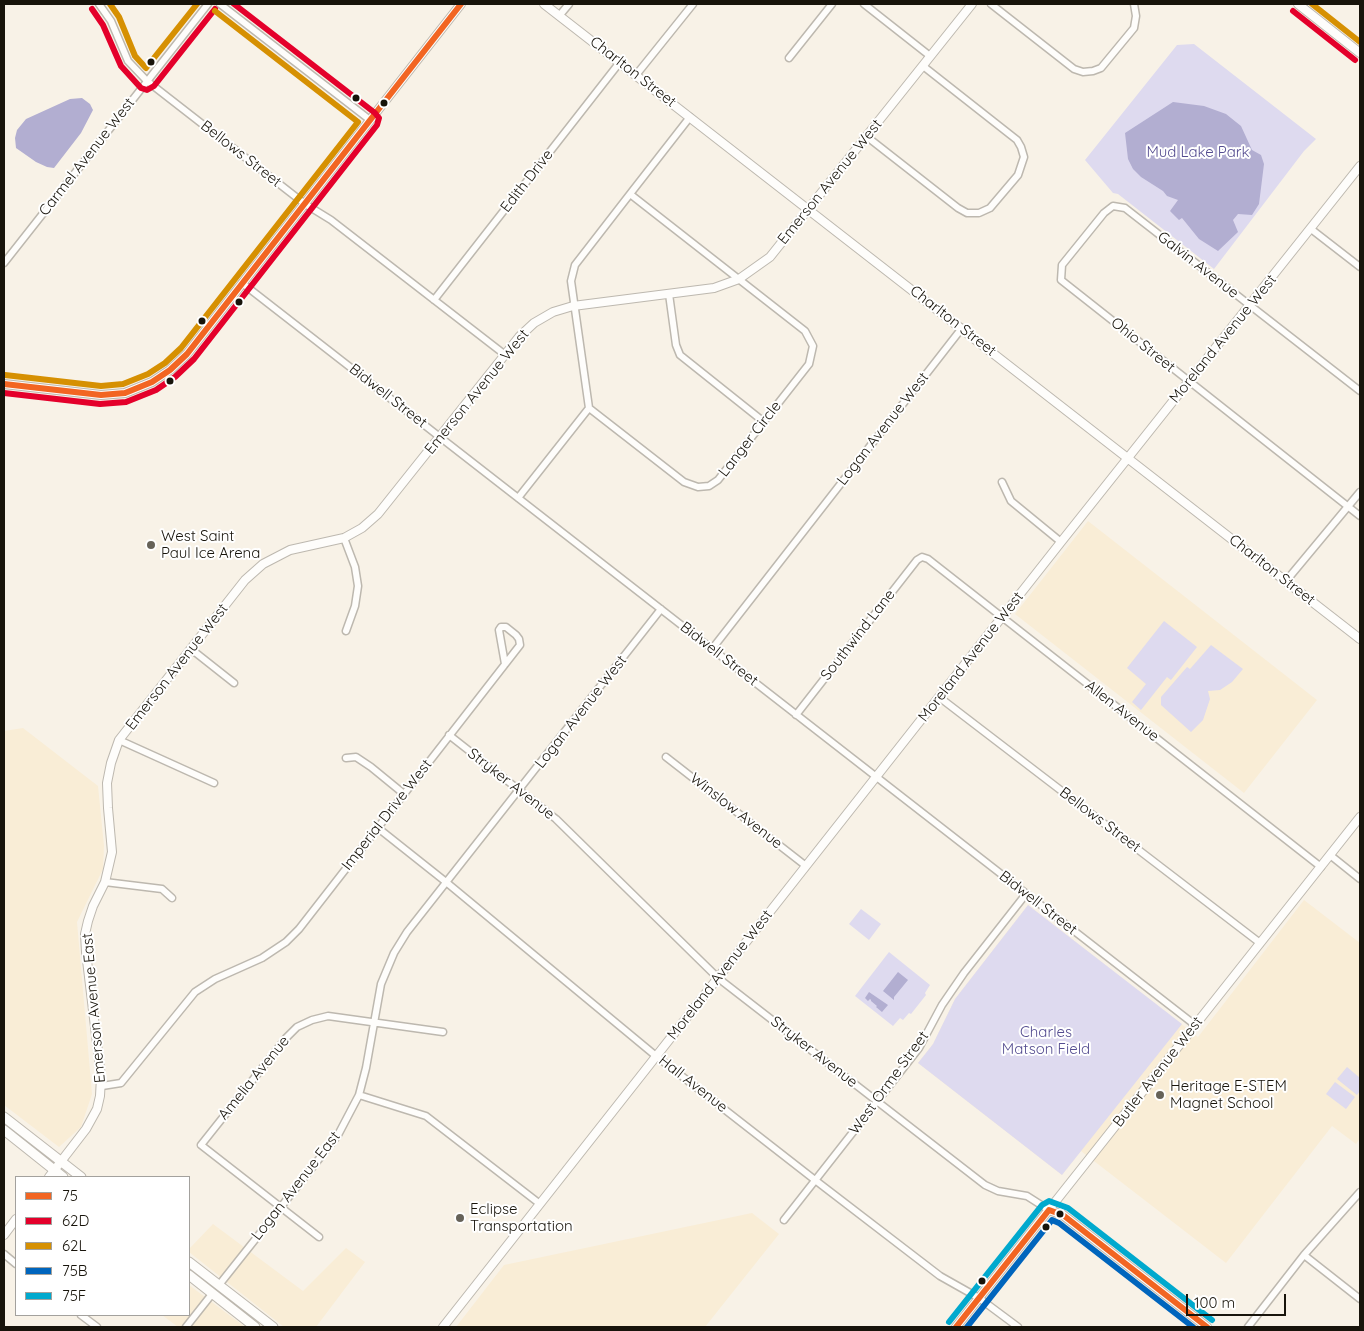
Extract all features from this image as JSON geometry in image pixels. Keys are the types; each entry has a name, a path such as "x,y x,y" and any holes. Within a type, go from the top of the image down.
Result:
{"main road":[{"path":"4,1117 80,1176"},
{"path":"4,1130 51,1174"},
{"path":"190,1263 273,1327"},
{"path":"190,1277 255,1327"},
{"path":"198,1283 209,1287 219,1285"},
{"path":"212,1294 218,1292 238,1301"}],"street":[{"name":"Bellows Street","path":"99,4 111,21 128,61 147,81 305,204 331,220 504,354"},
{"name":"Carmel Avenue West","path":"4,263 208,4"},
{"path":"220,4 370,120"},
{"path":"4,384 101,395 125,393 152,382 170,370 186,354 462,4"},
{"name":"Charlton Street","path":"544,4 1360,639"},
{"path":"559,16 569,4"},
{"path":"636,75 693,4"},
{"path":"789,58 832,4"},
{"path":"864,4 930,56"},
{"name":"Emerson Avenue West","path":"119,740 245,580 263,564 290,550 344,538 362,528 378,514 504,354 534,323 553,312 573,306 714,288 739,279 770,257 972,4"},
{"path":"990,4 1074,69 1083,72 1101,68 1108,62 1134,28 1136,16 1134,4"},
{"path":"1298,4 1360,53"},
{"name":"Edith Drive","path":"434,300 620,62"},
{"path":"866,136 958,208 967,212 979,213 990,208 1018,175 1024,157 1017,140 923,66"},
{"path":"518,498 589,408 573,306 571,281 576,264 690,117"},
{"name":"Moreland Avenue West","path":"443,1327 1061,542 1360,166"},
{"name":"Langer Circle","path":"589,408 684,482 698,487 709,486 718,480 809,364 813,346 805,331 630,194"},
{"name":"Galvin Avenue","path":"1104,213 1113,206 1125,208 1360,391"},
{"name":"Ohio Street","path":"1104,213 1062,265 1062,280 1360,516"},
{"path":"1311,228 1360,267"},
{"name":"Bidwell Street","path":"242,283 1195,1025"},
{"path":"669,294 676,345 680,355 764,422"},
{"name":"Logan Avenue West","path":"712,648 962,328"},
{"path":"1002,482 1011,500 1061,542"},
{"path":"1286,581 1360,492"},
{"path":"344,538 355,567 358,586 355,606 346,631"},
{"name":"Allen Avenue","path":"922,557 928,559 1321,867"},
{"name":"Southwind Lane","path":"796,715 917,560 922,557"},
{"name":"Logan Avenue West","path":"373,1021 381,984 394,953 407,932 661,609"},
{"name":"Imperial Drive West","path":"102,1086 121,1084 194,992 262,958 286,942 299,929 520,645 519,639 506,628 501,627 499,630 505,664"},
{"path":"191,649 234,683"},
{"name":"Bellows Street","path":"939,697 1260,943"},
{"name":"Stryker Avenue","path":"449,735 556,819 718,978 985,1185 998,1191 1027,1196 1049,1210 1063,1215 1207,1327"},
{"path":"119,740 214,783"},
{"name":"Emerson Avenue East","path":"51,1174 93,1119 99,1103 102,1086 85,934 93,906 105,882 112,852 107,783 111,763 119,740"},
{"path":"346,758 356,757 404,794"},
{"name":"Winslow Avenue","path":"666,757 806,866"},
{"name":"Butler Avenue West","path":"956,1327 1360,817"},
{"name":"Hall Avenue","path":"378,828 656,1056 815,1180 940,1276 979,1298 1018,1327"},
{"path":"1330,855 1360,879"},
{"path":"105,882 162,889 172,898"},
{"name":"West Orme Street","path":"784,1220 919,1048 942,1005 964,973 1026,894"},
{"name":"Amelia Avenue","path":"280,1208 201,1145 286,1038 297,1027 312,1020 328,1016 444,1032"},
{"name":"Logan Avenue East","path":"219,1285 338,1135 359,1094 366,1068 373,1021"},
{"path":"359,1094 426,1116 540,1204"},
{"path":"1248,1327 1304,1255 1360,1192"},
{"path":"280,1208 319,1237"},
{"path":"4,1235 15,1220"},
{"path":"4,1254 15,1263"},
{"path":"1304,1255 1360,1299"},
{"path":"186,1327 212,1294"},
{"path":"82,1316 97,1327"}],"shaded area":[{"path":"82,98 90,104 93,110 81,133 54,168 36,162 16,148 15,138 17,130 26,119 70,99"},
{"path":"1173,102 1204,106 1226,114 1241,126 1252,150 1261,155 1264,164 1259,204 1252,215 1238,214 1233,220 1238,232 1218,251 1199,239 1182,218 1179,220 1170,211 1178,200 1167,196 1163,191 1141,177 1133,169 1128,159 1125,133"},
{"path":"1088,521 1317,700 1244,793 1015,614"},
{"path":"23,728 98,786 104,846 103,869 77,922 92,1094 81,1127 59,1147 4,1105 4,731"},
{"name":"Heritage E-STEM Magnet School","path":"1304,900 1360,943 1360,1138 1356,1144 1332,1126 1226,1263 1081,1151 1062,1175 918,1063 933,1044 955,999 1028,905 1198,1037"},
{"path":"898,972 908,980 894,997 894,1000 883,991"},
{"path":"869,992 888,1005 882,1012 870,999 868,1001 865,998"},
{"path":"752,1213 779,1234 705,1327 456,1327 504,1265"},
{"path":"213,1224 303,1291 346,1248 365,1262 316,1327 284,1327 190,1253 190,1248"},
{"path":"190,1286 245,1327 178,1327 163,1316 190,1316"}],"green space":[{"name":"Mud Lake Park","path":"1194,44 1316,139 1304,151 1214,269 1118,194 1113,193 1085,160 1177,45"},
{"path":"1164,621 1197,647 1171,680 1167,677 1141,710 1132,702 1146,684 1127,668"},
{"path":"1211,645 1243,669 1232,682 1220,690 1208,691 1210,699 1203,720 1191,732 1161,705 1161,697 1187,667 1190,669"},
{"name":"Charles Matson Field","path":"1028,905 1182,1024 1062,1175 918,1063 933,1044 955,999"},
{"path":"861,909 881,924 869,940 849,924"},
{"path":"889,952 930,985 925,993 926,995 911,1014 909,1013 903,1020 900,1018 893,1026 855,996"},
{"path":"1347,1067 1360,1078 1360,1091 1357,1095 1337,1079"},
{"path":"1335,1082 1355,1097 1346,1109 1326,1094"}],"transit line":[{"name":"62L","path":"110,4 119,17 135,56 146,68 197,4"},
{"name":"62D","path":"4,393 100,404 126,402 156,390 175,377 194,359 377,125 379,118 375,113 234,4"},
{"name":"75","path":"4,384 101,395 125,393 152,382 170,370 187,354 461,4"},
{"name":"62L","path":"1312,4 1360,42"},
{"name":"62D","path":"92,9 103,25 121,66 141,88 147,90 154,86 215,9"},
{"name":"62L","path":"5,375 101,386 123,384 148,374 165,363 181,348 358,122 215,11"},
{"name":"62D","path":"1293,11 1355,60"},
{"name":"75F","path":"949,1322 1042,1205 1049,1201 1068,1208 1212,1320"},
{"name":"75","path":"956,1327 1049,1210 1063,1215 1207,1327"},
{"name":"75B","path":"967,1327 1052,1220 1059,1223 1193,1327"}],"place":[{"name":"West Saint Paul Ice Arena","path":"151,545"},
{"name":"Heritage E-STEM Magnet School","path":"1160,1095"},
{"name":"Eclipse Transportation","path":"460,1218"}]}
